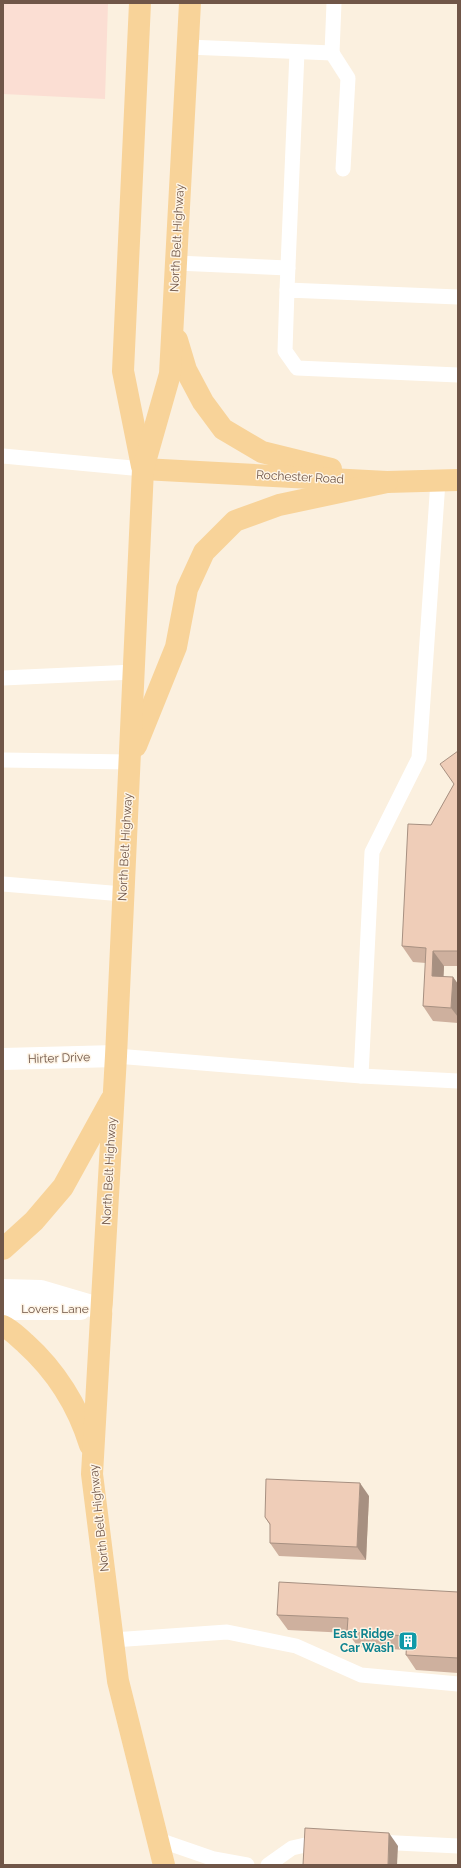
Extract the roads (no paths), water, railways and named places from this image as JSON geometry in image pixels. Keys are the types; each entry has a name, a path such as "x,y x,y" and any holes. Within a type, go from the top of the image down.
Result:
{"main road":[{"name":"North Belt Highway","path":"140,3 123,371 143,469"},
{"name":"North Belt Highway","path":"164,1865 159,1840 118,1681 92,1474 116,1056 143,469 170,374 190,3"},
{"path":"173,326 186,370 203,402 223,428 262,452 387,482"},
{"name":"Rochester Road","path":"143,469 387,482 448,480"},
{"path":"129,762 176,647 187,589 204,552 235,521 279,505 387,482"},
{"path":"3,1250 34,1221 63,1187 114,1095"},
{"path":"3,1326 9,1329 34,1351 63,1385 85,1426 93,1453"}],"street":[{"name":"Hirter Drive","path":"3,1059 116,1056"},
{"name":"Lovers Lane","path":"3,1290 41,1291 102,1309"},
{"name":"Lovers Lane","path":"3,1309 102,1309"}],"lane":[{"path":"334,3 332,53 348,78 343,169"},
{"path":"187,47 332,53"},
{"path":"297,52 284,352 297,368 458,375"},
{"path":"176,263 288,268"},
{"path":"287,290 458,297"},
{"path":"3,456 143,469"},
{"path":"361,1076 372,852 419,758 448,480"},
{"path":"3,678 134,672"},
{"path":"3,760 129,762"},
{"path":"3,884 123,894"},
{"path":"116,1056 361,1076 458,1081"},
{"path":"113,1640 227,1632 296,1646 361,1675 458,1684"},
{"path":"159,1840 214,1859 247,1865"},
{"path":"268,1865 292,1848 329,1840 337,1840"},
{"path":"359,1841 458,1846"}],"place":[{"name":"East Ridge Car Wash","path":"408,1641"}]}
